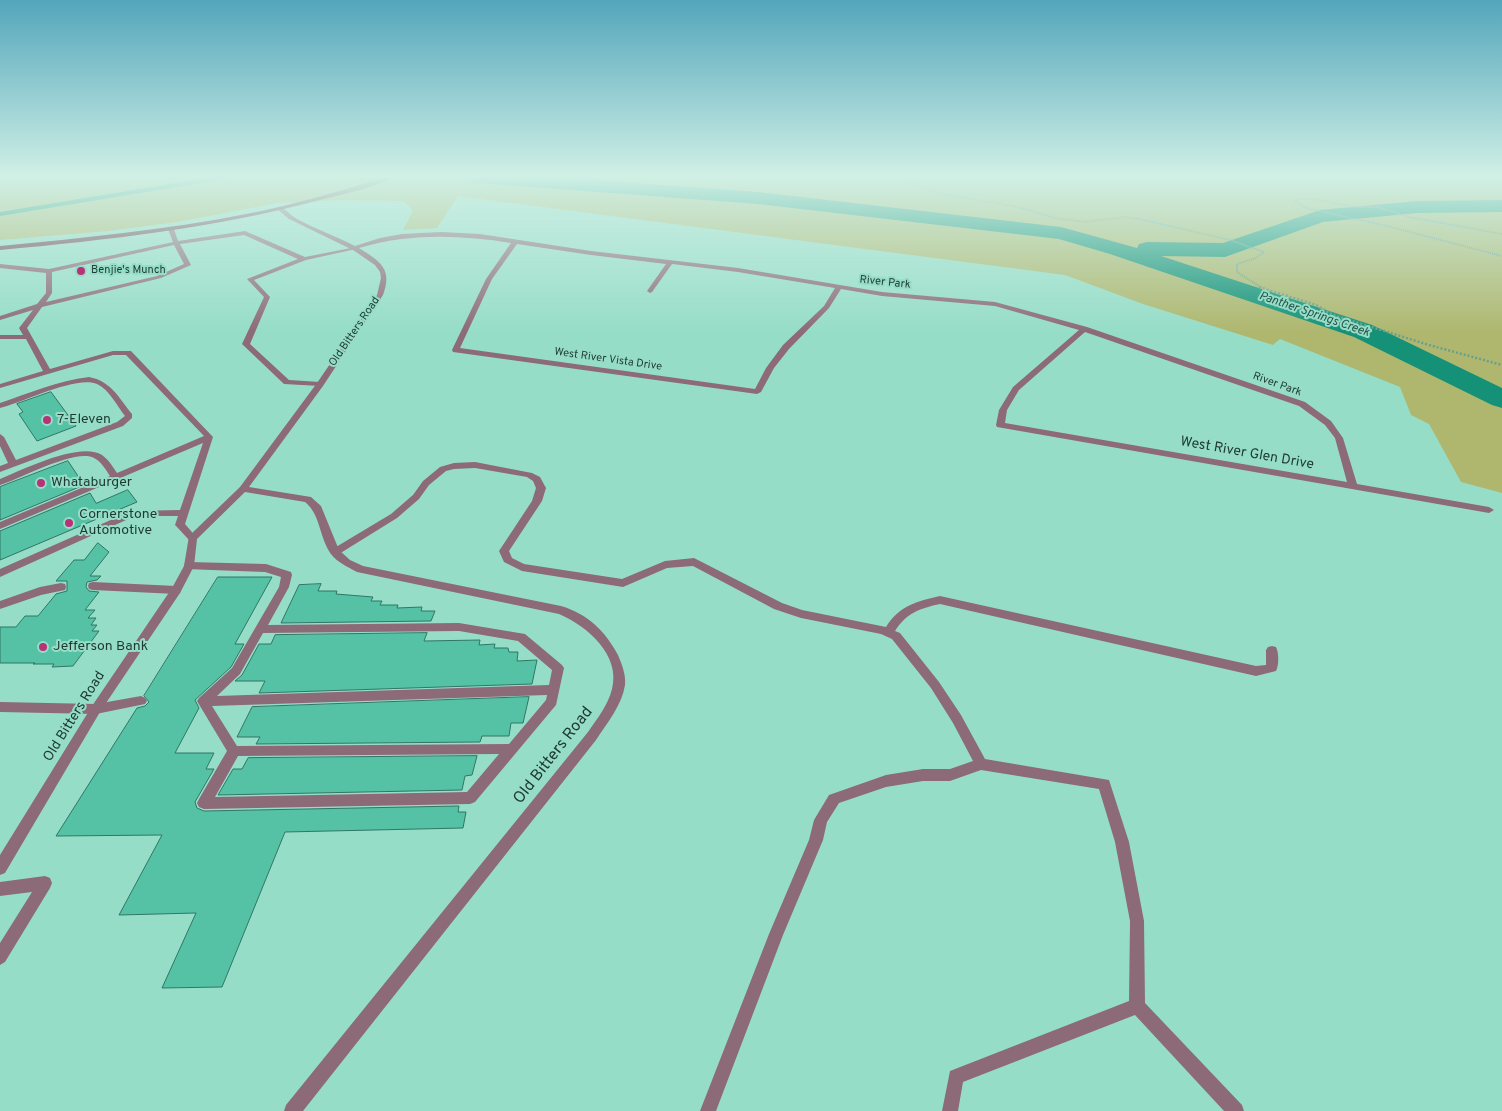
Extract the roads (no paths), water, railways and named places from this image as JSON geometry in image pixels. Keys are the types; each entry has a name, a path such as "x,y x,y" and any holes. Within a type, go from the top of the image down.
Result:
{"main road":[{"path":"0,248 171,229"}],"street":[{"path":"0,318 39,306 159,277 188,266 171,229"},
{"name":"Old Bitters Road","path":"0,868 96,709 176,590 189,566 192,538 244,489 320,384 380,295 385,282 383,273 375,261 354,248 314,229"},
{"path":"0,266 49,271 176,243 245,233 304,260"},
{"name":"River Park","path":"320,384 287,382 246,344 267,297 250,279 304,260 380,240 402,236 441,234 480,236 738,270 882,294 996,304 1084,330 1302,404 1328,423 1339,438 1353,486"},
{"name":"West River Vista Drive","path":"516,241 500,259 491,273 456,350 757,392 770,368 786,347 827,307 839,287"},
{"path":"650,290 670,262"},
{"path":"46,371 23,328 48,292 49,271"},
{"name":"West River Glen Drive","path":"1084,330 1016,389 1003,410 1000,425 1489,510"},
{"path":"0,337 28,337"},
{"path":"0,386 112,353 128,353 210,437"},
{"path":"0,406 74,382 91,380 100,381 129,416 120,424 0,469"},
{"path":"54,392 100,381"},
{"path":"0,411 18,405"},
{"path":"0,437 13,464"},
{"path":"0,526 210,437"},
{"path":"192,538 180,525 210,437"},
{"path":"0,482 64,458 86,453 98,456 116,477"},
{"path":"244,489 308,499 316,506 335,552 394,516 416,497 426,483 443,469 454,466 476,465 529,475 537,479 541,488 537,501 504,551 508,560 522,566 623,583 665,565 694,562 793,612 888,632 896,636 935,685 957,718 981,764"},
{"path":"0,573 134,513 184,513"},
{"name":"Old Bitters Road","path":"292,1111 592,736 610,709 618,688 619,670 604,639 596,630 580,618 561,610 361,569 346,562 335,552"},
{"path":"189,566 266,568 287,575 284,587 236,671 203,701"},
{"path":"93,586 176,590"},
{"path":"0,605 40,592 61,588"},
{"path":"888,632 896,617 914,605 940,600 1256,671 1272,668 1272,650"},
{"path":"234,751 204,803 470,798 552,702 558,668 521,637 458,627 260,629"},
{"path":"203,701 554,690"},
{"path":"0,707 96,709 141,701"},
{"path":"203,701 234,751"},
{"path":"234,751 512,749"},
{"path":"708,1111 776,934 816,840 821,820 834,799 886,781 922,775 950,776 981,764 1104,784 1122,842 1137,921 1137,1006 1236,1111"},
{"path":"0,889 45,883 0,957"},
{"path":"950,1111 956,1077 1137,1006"}],"waterway":[{"name":"Panther Springs Creek","path":"1025,229 1061,233 1118,249 1363,331 1502,399"},
{"name":"Panther Springs Creek","path":"1147,249 1225,250 1284,229"}],"place":[{"name":"Benjie's Munch","path":"81,271"},
{"name":"7-Eleven","path":"47,420"},
{"name":"Whataburger","path":"41,483"},
{"name":"Cornerstone Automotive","path":"69,523"},
{"name":"Jefferson Bank","path":"43,647"}]}
